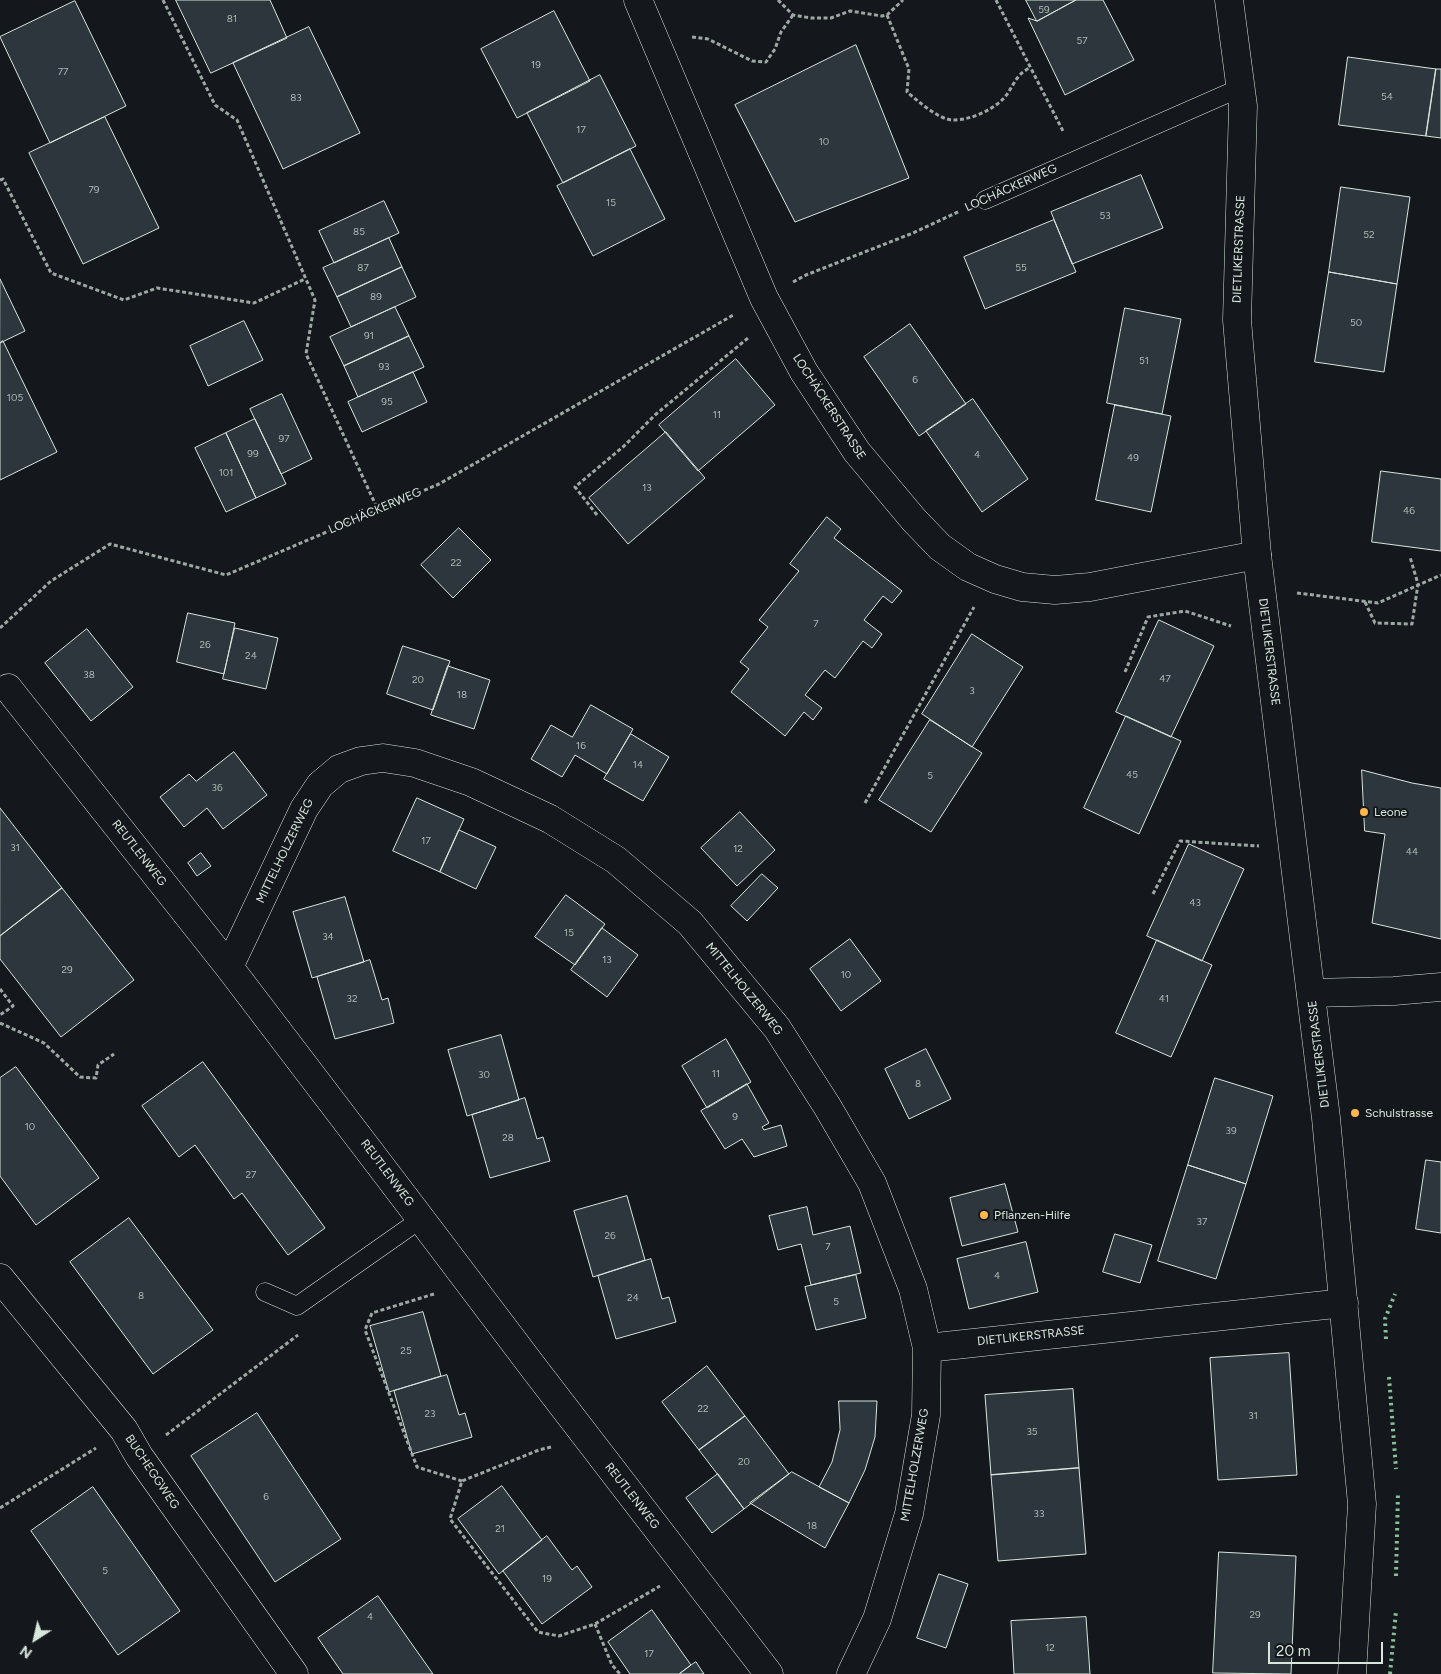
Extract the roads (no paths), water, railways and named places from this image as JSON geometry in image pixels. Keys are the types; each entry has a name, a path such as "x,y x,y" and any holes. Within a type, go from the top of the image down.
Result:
{"street":[{"name":"LOCHÄCKERSTRASSE","path":"638,0 764,298 804,372 857,452 914,520 940,547 968,566 995,579 1022,587 1055,590 1090,587 1257,555"},
{"name":"DIETLIKERSTRASSE","path":"1229,0 1244,106 1237,320 1257,555 1326,1118 1362,1504 1352,1674"},
{"name":"REUTLENWEG","path":"4,682 229,967 769,1674"},
{"name":"MITTELHOLZERWEG","path":"229,967 304,809 320,784 339,769 361,761 383,758 415,763 470,782 550,819 616,860 690,923 777,1028 828,1106 872,1183 913,1289 926,1348 926,1415 909,1514 877,1619 851,1674"},
{"path":"1311,993 1394,991 1441,987"},
{"name":"BUCHEGGWEG","path":"0,1278 124,1430 139,1456 294,1674"},
{"name":"DIETLIKERSTRASSE","path":"926,1348 1344,1303"}],"lane":[{"name":"LOCHÄCKERWEG","path":"985,200 1240,88"},
{"path":"265,1292 297,1306 421,1218"}],"place":[{"name":"Leone","path":"1364,812"},
{"name":"Schulstrasse","path":"1355,1113"},
{"name":"Pflanzen-Hilfe","path":"984,1215"}]}
